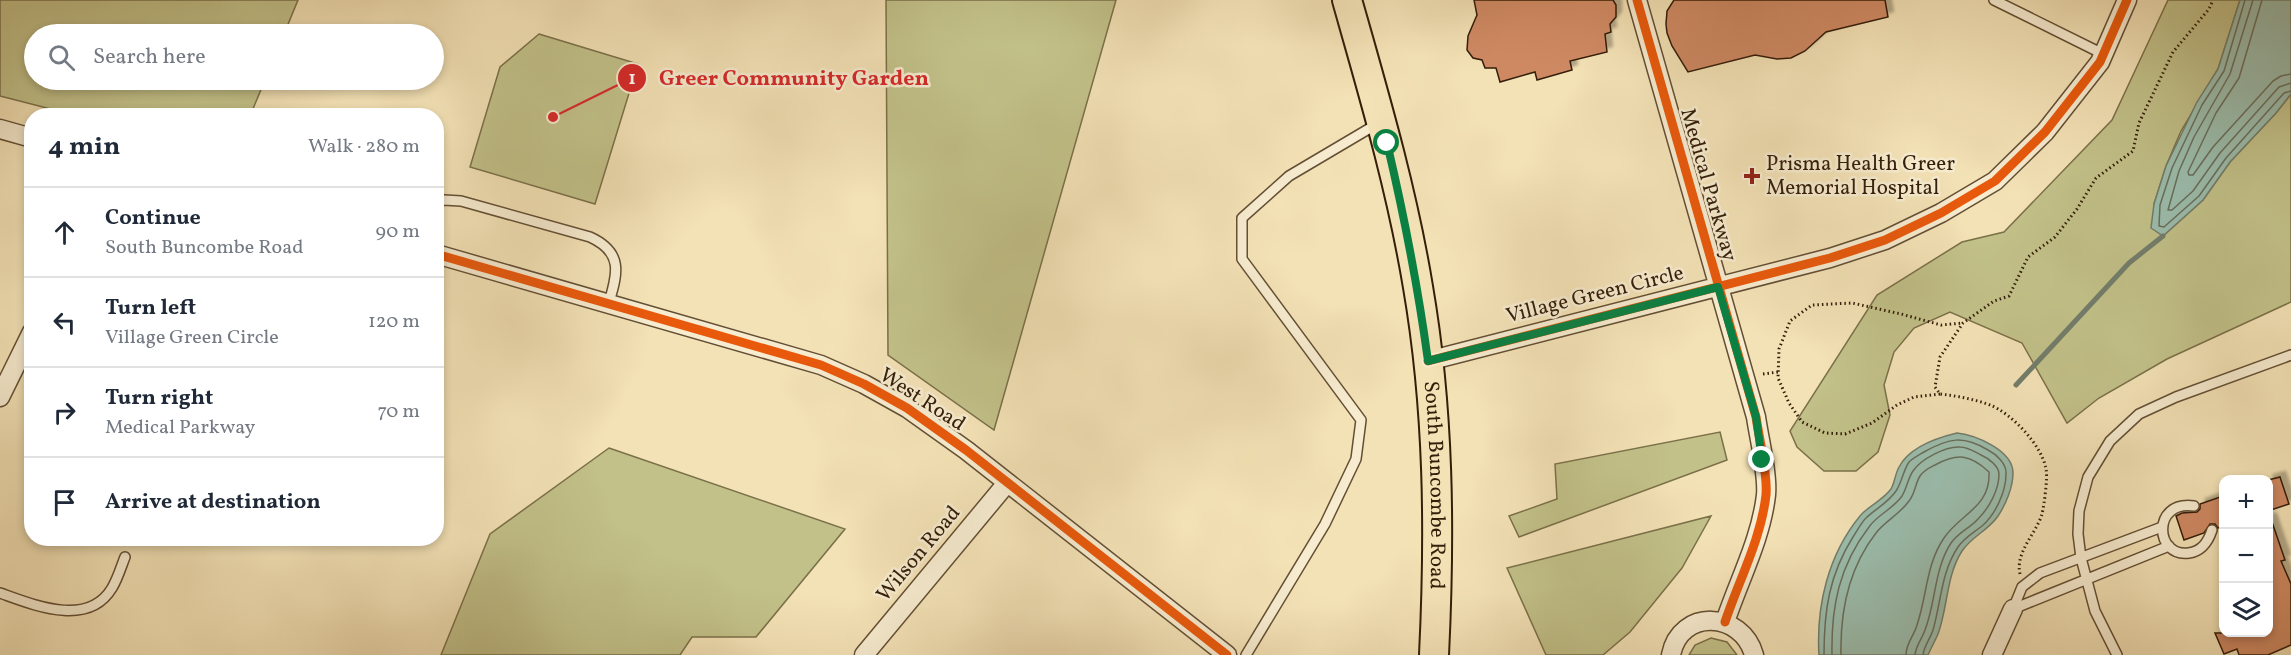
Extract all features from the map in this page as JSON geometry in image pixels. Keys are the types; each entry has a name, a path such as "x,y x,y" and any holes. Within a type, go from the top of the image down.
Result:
{"main road":[{"name":"South Buncombe Road","path":"1347,0 1405,216 1419,289 1435,430 1438,500 1438,577 1434,655"}],"street":[{"name":"Medical Parkway","path":"1637,0 1756,417 1766,493 1755,543 1725,622"},
{"name":"Village Green Circle","path":"1428,361 1830,258 1885,240 1941,213 1995,181 2045,132 2100,62 2127,0"},
{"path":"0,129 24,136"},
{"name":"West Road","path":"444,256 821,365 864,384 907,408 1227,655"},
{"path":"0,397 24,348"},
{"name":"Wilson Road","path":"864,655 1007,483"},
{"path":"1992,655 2013,609"},
{"path":"1671,655 1679,637 1688,628 1700,622 1713,620 1725,622 1738,629 1749,640 1754,655"}],"lane":[{"path":"1994,0 2103,54"},
{"path":"1246,655 1330,513 1356,459 1360,420 1242,259 1242,218 1289,176 1381,121"},
{"path":"444,200 461,201 590,237 605,244 615,263 615,281 609,302"},
{"path":"2117,655 2095,611 2081,558 2078,534 2079,511 2088,477 2110,441 2139,414 2176,397 2291,354"},
{"path":"2194,506 2183,505 2168,513 2162,527 2163,535 2169,546 2184,553 2192,552 2206,544 2211,530"},
{"path":"2013,609 2022,587 2040,573 2162,527"},
{"path":"2013,609 2169,546"},
{"path":"0,592 31,604 72,612 96,604 112,588 125,557"}],"path":[{"path":"1940,394 1935,387 1940,357 1963,323 1994,301 2009,296 2028,257 2055,237 2077,209 2096,178 2133,151 2139,123 2172,52 2209,9 2213,0"},
{"path":"1963,323 1941,325 1852,303 1812,305 1790,321 1779,349 1778,378 1789,403 1802,422 1825,433 1845,434 1872,423 1897,405 1914,397 1940,394 1991,405 2011,418 2034,442 2047,469 2042,515 2024,547 2018,568 2020,576"},
{"path":"1762,374 1778,372"}],"shaded area":[{"path":"0,0 298,0 288,24 24,24 24,90 261,90 253,108 47,108 0,96"},
{"path":"886,0 1116,0 994,430 888,355"},
{"path":"2168,0 2240,0 2218,69 2181,131 2166,166 2154,204 2163,236 2203,200 2230,162 2291,94 2291,302 2167,359 2099,398 2067,423 2022,343 1950,312 1914,328 1894,352 1884,385 1890,415 1878,452 1856,471 1824,471 1797,447 1790,431 1877,295 1962,242 2004,232 2112,120"},
{"path":"539,34 638,64 595,204 470,167 500,67"},
{"path":"1720,432 1727,460 1519,537 1509,516 1557,499 1555,464"},
{"path":"609,448 845,529 756,637 692,637 680,655 441,655 490,534"},
{"path":"1711,516 1682,568 1630,632 1603,655 1546,655 1507,568"},
{"path":"1711,638 1727,642 1737,655 1689,655 1695,645"}],"water":[{"path":"2240,0 2291,0 2291,94 2230,162 2203,200 2163,236 2151,228 2154,204 2166,166 2197,102 2218,69"},
{"path":"1957,433 1983,440 2000,451 2011,465 2013,478 2004,506 1998,516 1966,546 1957,561 1938,634 1928,655 1819,655 1820,618 1826,582 1832,564 1849,531 1863,512 1891,489 1899,467 1909,454 1932,441"}],"building":[{"path":"1474,0 1613,0 1616,5 1616,17 1610,24 1611,32 1605,34 1607,52 1570,61 1572,70 1537,80 1535,72 1500,82 1496,68 1485,68 1482,60 1473,58 1467,50 1468,36 1477,15"},
{"path":"1674,0 1885,0 1888,17 1826,32 1805,51 1791,58 1777,59 1755,55 1688,72 1667,33 1667,11"},
{"path":"2280,477 2289,504 2273,509 2273,479"},
{"path":"2219,497 2219,528 2215,524 2210,524 2204,533 2184,540 2176,516 2182,513 2197,512 2200,504"},
{"path":"2273,525 2285,560 2281,561 2291,584 2291,645 2268,655 2239,655 2237,649 2224,654 2215,633 2219,633 2219,637 2273,637"}],"waterway":[{"path":"2016,385 2129,263 2163,236"}],"cycle path":[{"path":"1637,0 1756,417 1765,467 1766,495 1759,528 1725,622"},
{"path":"1428,361 1830,258 1885,240 1941,213 1995,181 2045,132 2100,62 2127,0"},
{"path":"444,256 821,365 864,384 907,408 966,450 1227,655"}],"place":[{"name":"Greer Community Garden","path":"553,117"},
{"name":"Prisma Health Greer Memorial Hospital","path":"1752,176"}],"route":[{"path":"1387,143 1405,216 1419,289 1428,361 1718,287 1756,417 1762,460"}]}
